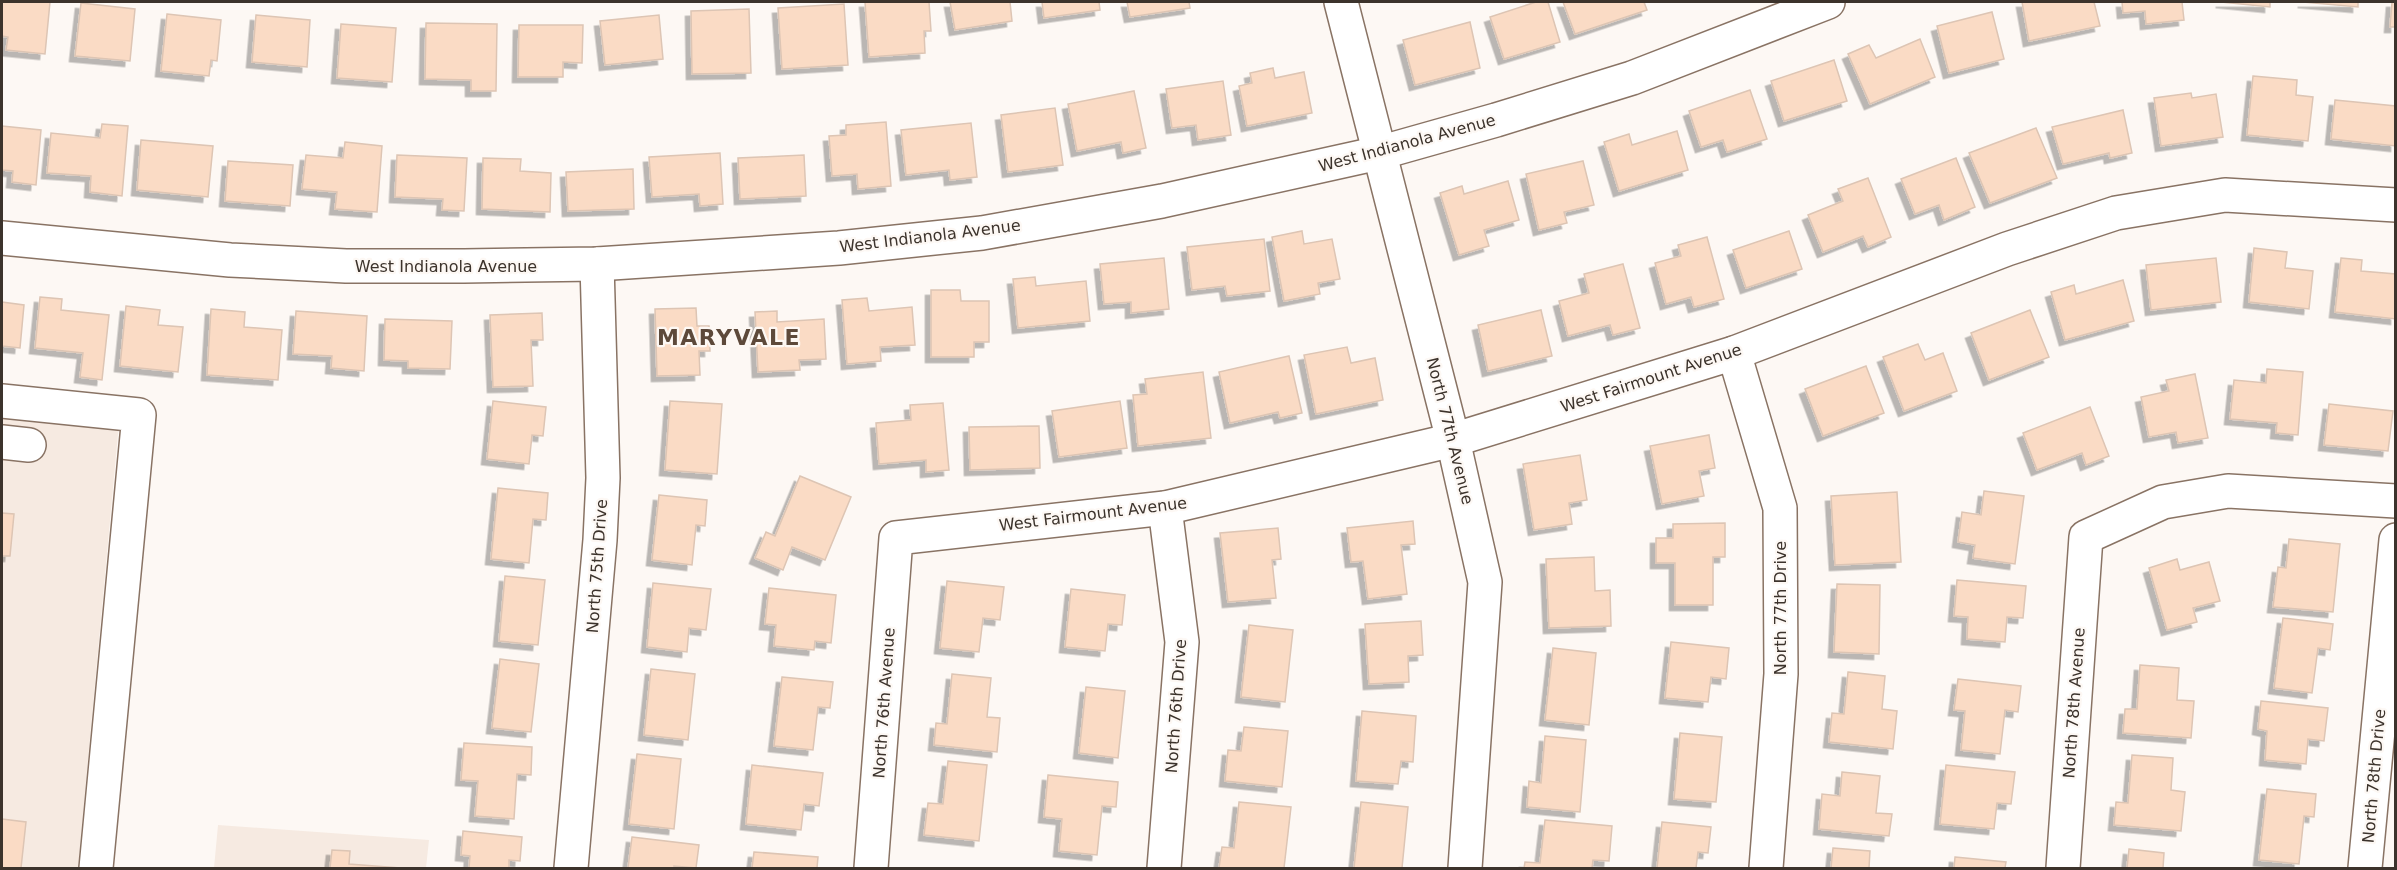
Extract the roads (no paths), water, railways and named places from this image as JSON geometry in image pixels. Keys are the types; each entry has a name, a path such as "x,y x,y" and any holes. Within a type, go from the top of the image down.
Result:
{"street":[{"name":"North 77th Avenue","path":"1341,2 1453,440 1485,582 1465,868"},
{"name":"West Indianola Avenue","path":"2,238 230,260 346,266 597,264 839,248 981,233 1162,201 1379,153 1632,78 1828,2"},
{"name":"West Fairmount Avenue","path":"896,538 1165,508 1453,440 1734,353 2007,249 2116,213 2224,195 2396,205"},
{"name":"North 75th Drive","path":"572,868 599,552 603,478 597,264"},
{"name":"North 77th Drive","path":"1734,353 1780,508 1781,674 1766,868"},
{"path":"2,401 139,415 96,868"},
{"name":"North 78th Avenue","path":"2063,868 2086,537 2163,502 2228,491 2396,501"},
{"name":"North 76th Drive","path":"1164,868 1182,642 1165,508"},
{"name":"North 76th Avenue","path":"872,868 896,538"},
{"name":"North 78th Drive","path":"2365,868 2396,540"}],"district":[{"name":"MARYVALE","path":"729,337"}]}
